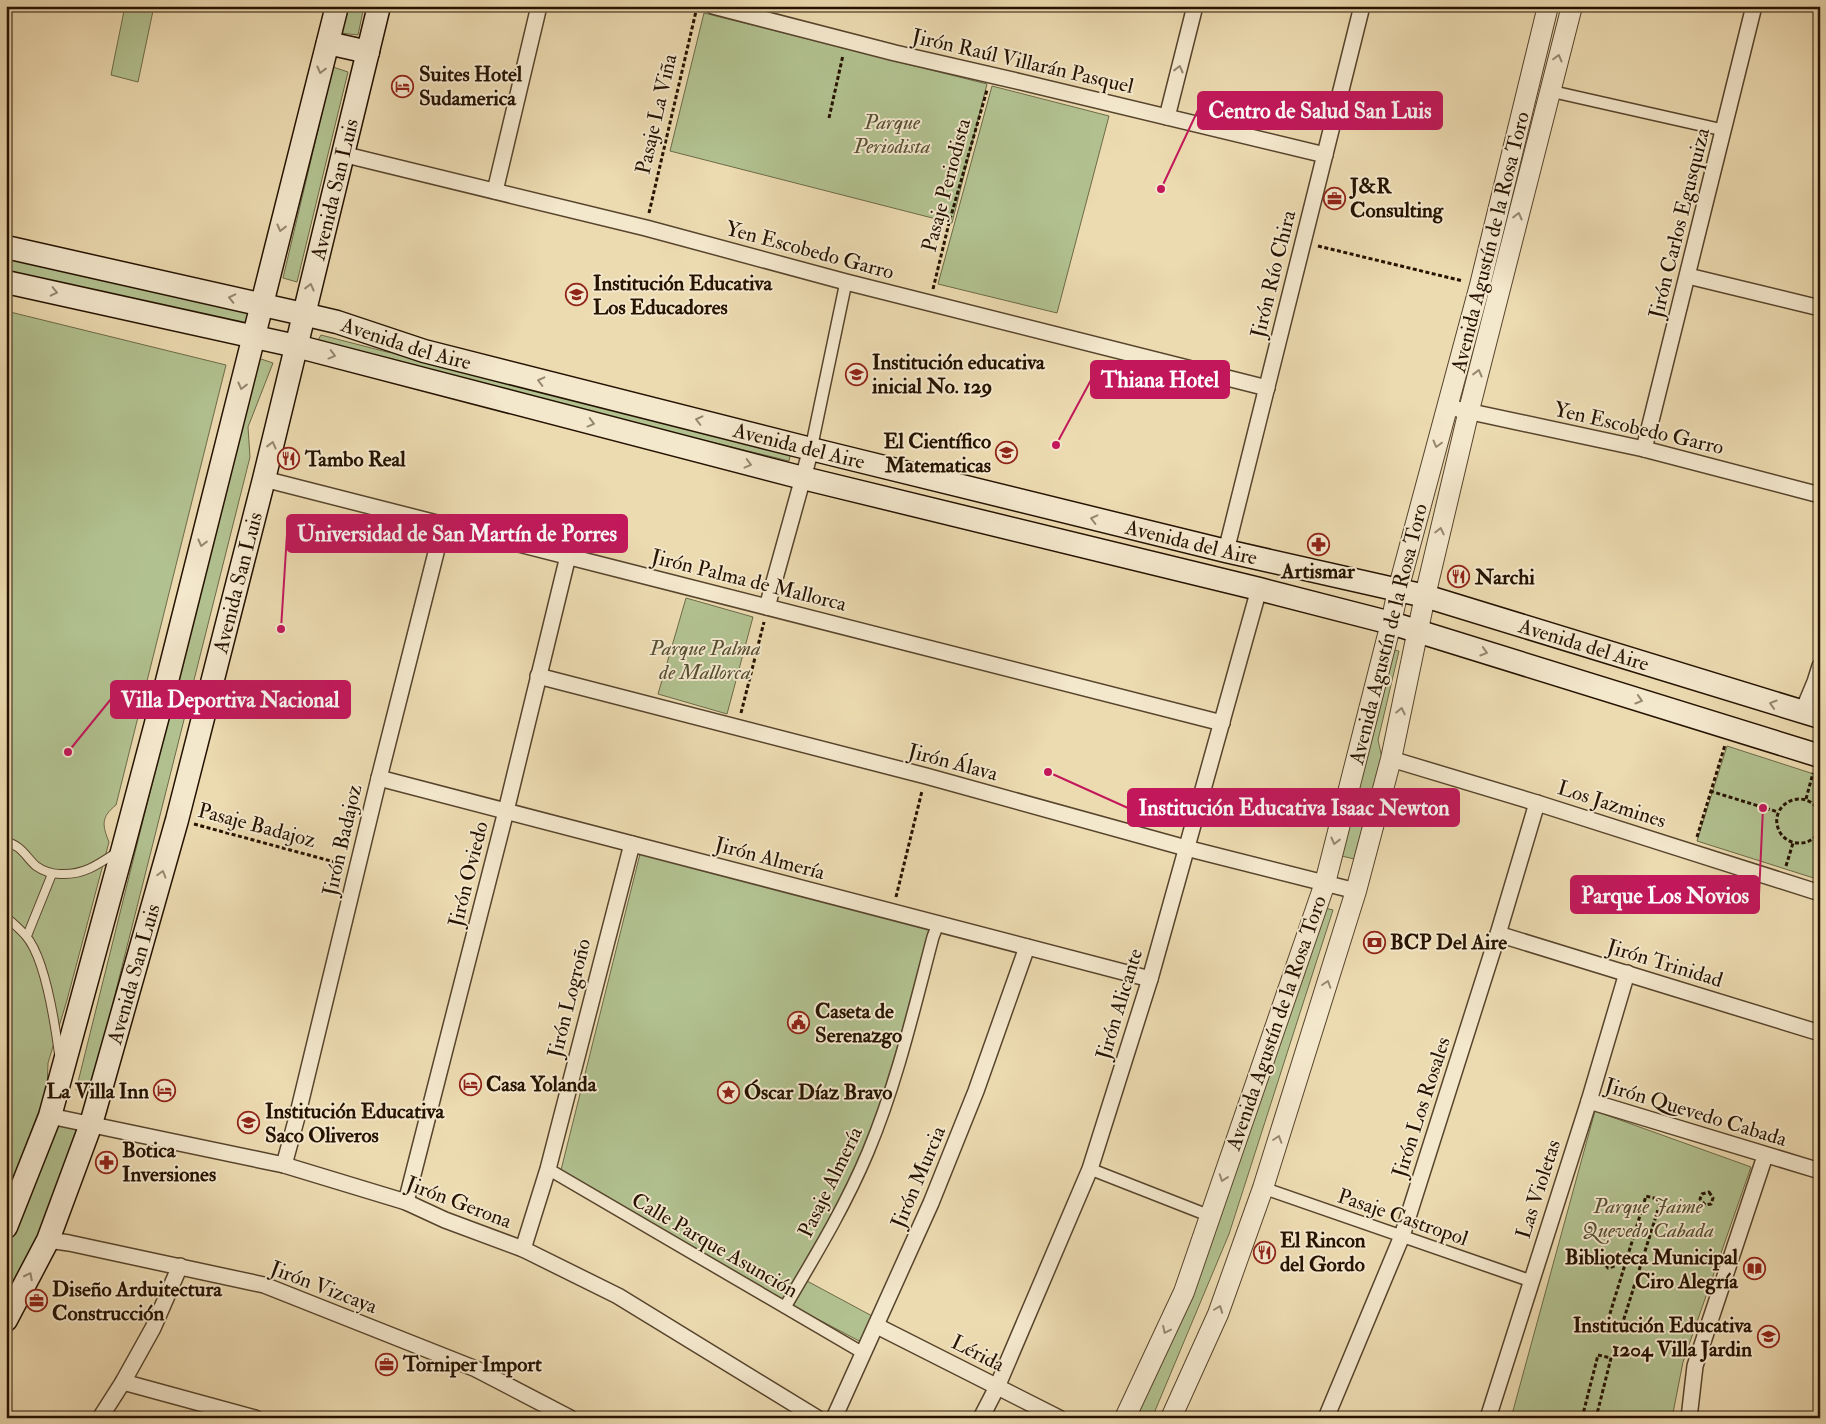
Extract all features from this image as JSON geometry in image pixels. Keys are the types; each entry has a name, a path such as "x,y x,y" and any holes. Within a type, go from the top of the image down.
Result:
{"main road":[{"name":"Avenida San Luis","path":"6,1227 50,1116 123,848 162,703 337,6"},
{"name":"Avenida San Luis","path":"6,1320 48,1240 91,1124 177,820 264,479 379,6"},
{"path":"328,43 368,52"},
{"name":"Avenida del Aire","path":"6,247 337,322 424,351 810,449 1226,551 1425,596 1812,715"},
{"name":"Avenida del Aire","path":"6,282 296,346 803,478 1259,589 1381,621 1730,728 1812,759"},
{"path":"1812,715 1802,724 1798,732 1798,740 1812,759"}],"street":[{"path":"495,191 540,6"},
{"name":"Jirón Raúl Villarán Pasquel","path":"713,6 846,41 1325,155"},
{"path":"1167,117 1195,6"},
{"name":"Jirón Río Chira","path":"1226,551 1362,6"},
{"name":"Avenida Agustín de la Rosa Toro","path":"1125,1418 1184,1292 1325,883 1381,621 1398,590 1448,407 1480,285 1548,6"},
{"name":"Avenida Agustín de la Rosa Toro","path":"1171,1418 1218,1314 1263,1188 1356,891 1391,759 1417,631 1469,410 1572,6"},
{"name":"Jirón Carlos Egusquiza","path":"1644,449 1754,6"},
{"path":"1550,91 1723,130"},
{"name":"Yen Escobedo Garro","path":"342,154 646,228 846,282 1267,388"},
{"path":"1688,276 1820,308"},
{"path":"767,606 803,478 846,282"},
{"name":"Yen Escobedo Garro","path":"1448,407 1644,449 1820,496"},
{"name":"Jirón Palma de Mallorca","path":"264,479 1222,723"},
{"name":"Jirón Badajoz","path":"284,1165 443,525"},
{"name":"Jirón Oviedo","path":"406,1202 506,811 568,556"},
{"name":"Jirón Alicante","path":"981,1418 997,1387 1090,1169 1150,979 1259,589"},
{"path":"1812,715 1815,682 1820,666"},
{"name":"Jirón Álava","path":"538,676 926,776 1186,848 1356,891"},
{"name":"Los Jazmines","path":"1391,759 1537,803 1820,893"},
{"name":"Jirón Almería","path":"379,778 1150,979"},
{"name":"Jirón Los Rosales","path":"1326,1418 1402,1236 1498,934 1537,803"},
{"name":"Jirón Logroño","path":"523,1249 548,1169 632,844"},
{"name":"Pasaje Almería","path":"785,1307 841,1210 868,1152 903,1047 938,924"},
{"name":"Jirón Trinidad","path":"1498,934 1820,1033"},
{"name":"Jirón Murcia","path":"834,1418 931,1203 976,1091 1027,947"},
{"name":"Las Violetas","path":"1488,1418 1627,973"},
{"name":"Jirón Quevedo Cabada","path":"1588,1101 1765,1156 1820,1171"},
{"name":"Jirón Gerona","path":"50,1116 284,1165 406,1202 445,1220 523,1249 618,1296 817,1418"},
{"path":"1688,1418 1695,1366 1765,1156"},
{"name":"Calle Parque Asunción","path":"548,1169 864,1352"},
{"path":"1090,1169 1210,1216"},
{"name":"Pasaje Castropol","path":"1263,1188 1531,1281"},
{"name":"Jirón Vizcaya","path":"48,1240 264,1285 476,1369 570,1418"},
{"path":"100,1418 154,1328 180,1266"},
{"name":"Lérida","path":"877,1326 1059,1418"},
{"path":"123,1382 255,1418"}],"lane":[{"path":"6,842 11,843 25,853 37,866 52,874 74,874 93,868 123,848"},
{"path":"27,936 52,874"},
{"path":"6,917 27,936 34,949 46,987 62,1072"}],"path":[{"name":"Pasaje La Viña","path":"646,228 697,6"},
{"path":"829,118 846,41"},
{"name":"Pasaje Periodista","path":"930,303 949,223 992,75"},
{"path":"1303,243 1480,285"},
{"path":"738,727 767,606"},
{"path":"1692,852 1730,728"},
{"path":"1806,799 1812,759"},
{"path":"892,912 926,776"},
{"path":"1710,791 1778,812"},
{"path":"1820,812 1817,807 1806,799 1792,799 1786,802 1778,812 1777,819 1779,831 1783,836 1800,844 1812,840 1820,831"},
{"name":"Pasaje Badajoz","path":"177,820 357,868"},
{"path":"1784,870 1793,842"},
{"path":"1608,1320 1646,1196 1661,1200 1622,1325"},
{"path":"1582,1418 1598,1355 1611,1358 1596,1418"}],"green space":[{"path":"125,6 154,6 138,82 111,75"},
{"path":"347,6 364,6 358,35 341,33"},
{"name":"Parque Periodista","path":"704,13 987,84 952,223 670,151"},
{"path":"333,67 348,72 297,282 283,278"},
{"path":"992,86 1109,116 1057,313 938,284"},
{"path":"6,250 256,307 250,332 6,277"},
{"path":"6,311 226,365 116,805 105,817 104,826 109,842 67,1000 48,1063 47,1090 6,1196"},
{"path":"321,335 387,352 440,358 792,445 789,461 315,345"},
{"path":"258,358 273,363 248,427 250,457 90,1094 76,1090"},
{"name":"Parque Palma de Mallorca","path":"686,598 753,617 727,714 658,694"},
{"path":"1392,650 1399,651 1378,740 1382,758 1354,859 1338,855"},
{"path":"1727,746 1820,776 1820,880 1697,841"},
{"path":"642,846 934,923 875,1123 837,1206 784,1301 561,1170"},
{"path":"1321,907 1333,910 1229,1234 1152,1418 1130,1418"},
{"name":"Parque Jaime Quevedo Cabada","path":"1595,1111 1751,1167 1683,1362 1672,1418 1511,1418"},
{"path":"55,1123 82,1130 38,1238 6,1305 6,1249"},
{"path":"807,1281 874,1317 863,1343 793,1306"}],"place":[{"name":"Suites Hotel Sudamerica","path":"403,86"},
{"name":"Centro de Salud San Luis","path":"1161,189"},
{"name":"J&R Consulting","path":"1334,198"},
{"name":"Institución Educativa Los Educadores","path":"577,295"},
{"name":"Institución educativa inicial No. 129","path":"856,374"},
{"name":"Thiana Hotel","path":"1056,445"},
{"name":"El Científico Matematicas","path":"1007,453"},
{"name":"Tambo Real","path":"289,459"},
{"name":"Artismar","path":"1318,544"},
{"name":"Narchi","path":"1459,577"},
{"name":"Universidad de San Martín de Porres","path":"281,629"},
{"name":"Villa Deportiva Nacional","path":"68,752"},
{"name":"Institución Educativa Isaac Newton","path":"1048,772"},
{"name":"Parque Los Novios","path":"1763,808"},
{"name":"BCP Del Aire","path":"1374,942"},
{"name":"Caseta de Serenazgo","path":"799,1023"},
{"name":"Casa Yolanda","path":"470,1084"},
{"name":"La Villa Inn","path":"165,1091"},
{"name":"Óscar Díaz Bravo","path":"728,1092"},
{"name":"Institución Educativa Saco Oliveros","path":"249,1123"},
{"name":"Botica Inversiones","path":"106,1162"},
{"name":"El Rincon del Gordo","path":"1264,1252"},
{"name":"Biblioteca Municipal Ciro Alegría","path":"1754,1269"},
{"name":"Diseño Arduitectura Construcción","path":"36,1301"},
{"name":"Institución Educativa 1204 Villa Jardin","path":"1768,1337"},
{"name":"Torniper Import","path":"387,1364"}]}
